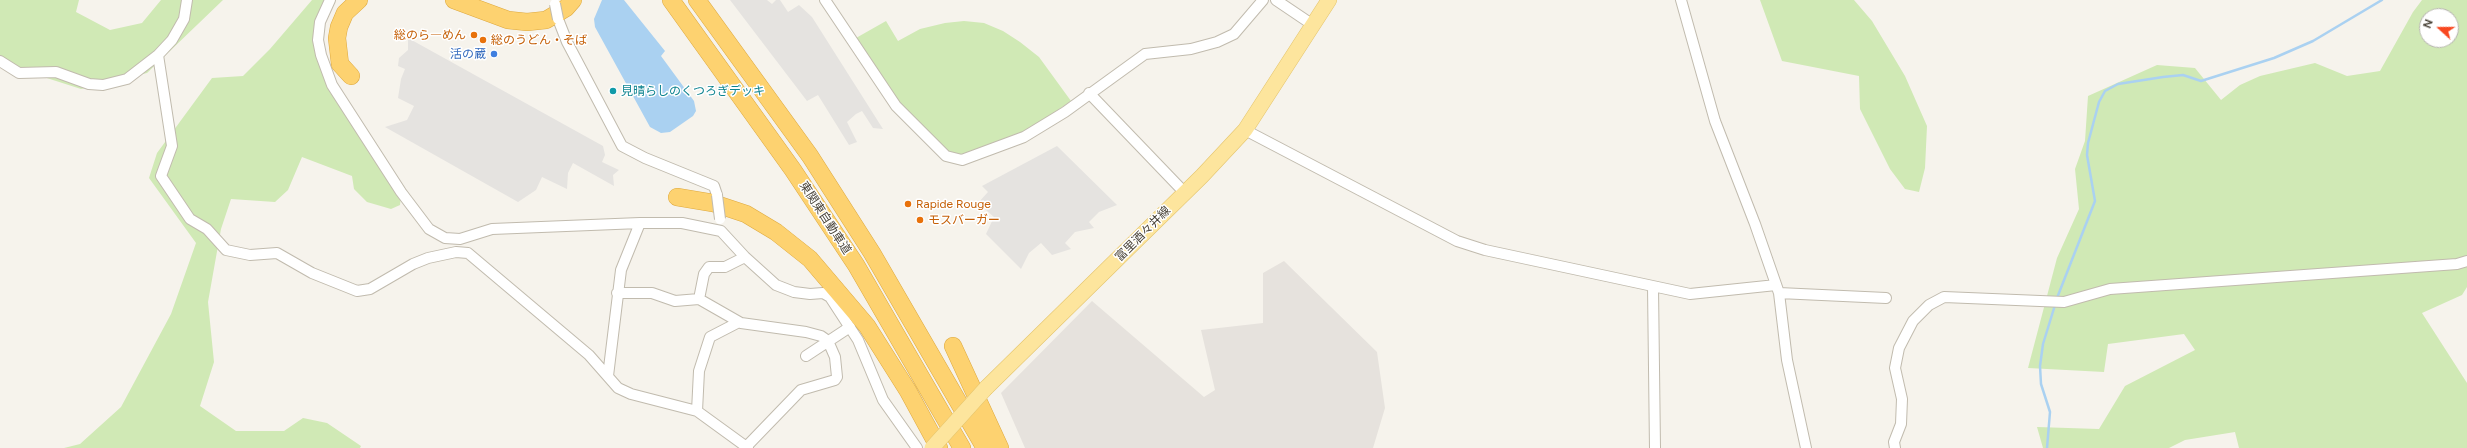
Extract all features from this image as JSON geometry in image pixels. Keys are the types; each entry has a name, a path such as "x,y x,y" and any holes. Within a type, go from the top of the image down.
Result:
{"highway":[{"path":"351,76 340,64 337,38 339,26 345,13 359,0"},
{"path":"454,0 502,18 527,22 546,20 566,8 573,0"},
{"name":"東関東自動車道","path":"671,0 793,170 856,265 962,448"},
{"name":"東関東自動車道","path":"697,0 810,156 868,246 985,448"},
{"path":"677,197 713,203 746,214 776,232 810,259 867,326 908,391 940,448"},
{"path":"953,346 1000,448"}],"main road":[{"name":"富里酒々井線","path":"932,448 986,388 1185,193 1245,130 1329,0"}],"street":[{"path":"0,62 19,73 56,72 90,84 103,85 127,79 158,55 179,30 184,19 187,0"},
{"path":"330,0 320,22 318,40 321,55 332,85 422,222 429,229 445,238 460,239 492,228 682,223 721,230"},
{"path":"825,0 854,39 886,93 942,152 952,159 962,160 1024,137 1065,112 1089,93 1145,54 1192,49 1217,42 1234,34 1263,0"},
{"path":"1276,0 1312,25"},
{"path":"1681,0 1715,121 1756,224 1777,289 1787,360 1806,448"},
{"path":"554,2 566,42 622,146 645,158 714,186 717,195 721,230 745,257 776,285 794,292 810,294 823,293 830,297 850,327 883,400 917,448"},
{"path":"158,55 172,146 161,176 190,219 207,229 226,250 250,255 277,253 312,273 358,291 370,289 413,264 428,258 456,252 468,253 589,355 618,388 631,394 696,411 748,447 801,390 835,380 837,377 835,357 828,341 821,336 806,332 754,326 739,322 699,300 675,301 652,292 617,293"},
{"path":"1089,93 1185,193"},
{"path":"1245,130 1457,241 1485,250 1690,294 1777,289 1886,298"},
{"path":"608,376 621,270 640,223"},
{"path":"468,253 472,236"},
{"path":"699,300 704,274 709,267 725,267 745,257"},
{"path":"1895,448 1894,442 1901,424 1902,399 1895,368 1899,348 1913,321 1929,305 1944,297 2064,302 2110,289 2457,264 2467,261"},
{"path":"1653,287 1655,448"},
{"path":"696,411 699,371 710,337 739,322"},
{"path":"806,356 850,327"}],"shaded area":[{"path":"730,0 767,0 772,4 776,0 780,0 788,12 799,5 812,17 883,129 873,128 862,111 847,122 857,142 849,145 818,95 807,101"},
{"path":"408,38 603,146 605,155 602,162 619,170 613,175 614,186 573,163 568,173 567,189 542,177 536,190 518,202 385,127 407,120 414,106 398,98 401,79 405,69 398,66 399,58 408,50"},
{"path":"1057,146 1117,205 1099,212 1089,222 1094,228 1075,232 1065,243 1071,249 1052,255 1041,243 1029,253 1021,269 986,234 994,217 978,203 988,192 982,186"},
{"path":"1284,261 1377,352 1385,408 1373,448 1025,448 1001,393 1092,301 1204,397 1215,390 1201,330 1263,323 1263,273"}],"green space":[{"path":"0,0 79,0 76,12 110,30 142,23 161,0 223,0 147,73 81,89 0,63"},
{"path":"312,0 325,0 316,22 317,55 401,196 400,205 391,209 367,202 354,189 352,176 302,157 288,190 275,202 231,199 221,229 208,302 214,362 200,406 236,431 284,431 303,418 327,423 361,446 360,448 64,448 80,444 121,407 171,314 196,243 149,178 157,153 212,78 243,76 270,49"},
{"path":"1760,0 1854,0 1872,21 1905,76 1927,126 1925,168 1919,192 1905,189 1890,169 1860,109 1859,76 1782,61"},
{"path":"2422,0 2467,0 2467,287 2462,295 2422,313 2467,383 2467,448 2239,448 2235,432 2185,440 2169,448 2043,448 2037,427 2099,429 2125,386 2195,350 2184,334 2108,344 2104,372 2028,368 2057,258 2079,209 2075,169 2085,141 2088,96 2157,65 2195,68 2221,100 2240,85 2260,76 2315,63 2347,76 2380,71 2413,12"},
{"path":"886,21 898,41 920,29 945,23 964,21 984,23 1003,31 1039,57 1071,101 1023,134 962,155 948,154 898,105 856,38"}],"water":[{"path":"602,0 624,0 665,51 661,56 694,101 696,111 693,116 670,132 661,133 650,127 595,27 594,19"}],"waterway":[{"path":"2057,298 2095,201 2087,155 2088,143 2099,102 2105,91 2118,84 2163,77 2183,75 2201,81 2274,58 2313,41 2382,0"},
{"path":"2047,448 2050,412 2041,384 2040,366 2043,344 2055,305"}],"place":[{"name":"総のら―めん","path":"474,35"},
{"name":"総のうどん・そば","path":"483,40"},
{"name":"活の蔵","path":"494,54"},
{"name":"見晴らしのくつろぎデッキ","path":"613,91"},
{"name":"Rapide Rouge","path":"908,204"},
{"name":"モスバーガー","path":"920,220"}]}
